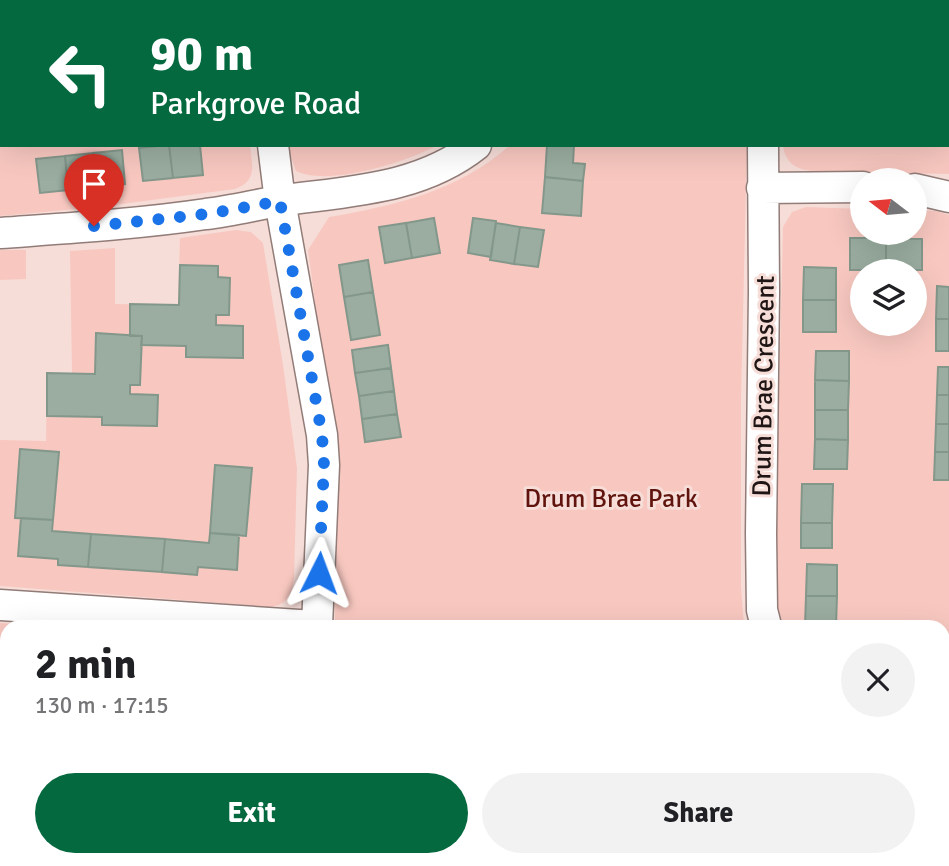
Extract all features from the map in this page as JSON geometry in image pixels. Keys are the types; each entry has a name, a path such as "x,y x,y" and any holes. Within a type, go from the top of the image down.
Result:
{"street":[{"path":"273,147 280,201 322,435 324,465 315,620"},
{"path":"0,233 207,214 387,186 439,168 473,147"},
{"name":"Drum Brae Crescent","path":"763,147 762,610 764,620"},
{"path":"762,188 850,187"},
{"path":"928,192 949,197"},
{"path":"0,606 220,620"}],"green space":[{"path":"0,147 250,147 252,172 247,182 235,189 99,207 0,216"},
{"path":"288,147 434,147 388,165 347,174 310,175 296,171"},
{"name":"Drum Brae Park","path":"508,147 747,147 741,399 741,587 744,620 335,620 335,453 308,250 329,217 377,208 425,194 470,174"},
{"path":"783,147 949,147 949,174 928,174 928,168 812,171 796,167 786,156"},
{"path":"806,207 850,209 850,245 928,245 928,211 949,215 949,620 777,620 774,606 783,227 792,212"},
{"path":"236,230 251,232 263,243 283,365 297,468 294,578 288,598 271,607 0,586 0,440 46,441 47,373 72,373 70,251 115,248 115,304 178,305 180,238"},
{"path":"0,250 26,250 26,279 0,280"}],"building":[{"path":"169,147 200,147 203,175 173,178"},
{"path":"169,147 173,178 143,181 139,148"},
{"path":"547,147 574,147 573,163 585,164 583,181 545,177"},
{"path":"122,150 125,184 96,187 93,153"},
{"path":"93,153 96,187 68,190 65,156"},
{"path":"65,156 68,190 40,193 36,159"},
{"path":"545,177 583,181 581,216 542,213"},
{"path":"434,218 440,253 412,258 406,223"},
{"path":"473,218 496,221 491,257 468,253"},
{"path":"406,223 412,258 385,263 379,227"},
{"path":"496,223 520,227 514,264 490,260"},
{"path":"520,227 544,230 538,267 514,264"},
{"path":"850,245 886,245 886,259 850,259"},
{"path":"886,245 922,245 922,259 886,259"},
{"path":"368,260 373,292 344,297 339,265"},
{"path":"180,265 218,266 218,277 230,278 229,315 216,315 216,325 243,326 243,358 186,357 186,346 141,345 142,336 130,336 130,304 179,305"},
{"path":"804,267 836,268 836,300 803,300"},
{"path":"937,286 949,287 949,319 936,319"},
{"path":"373,292 380,335 351,340 344,297"},
{"path":"803,300 836,300 836,332 803,332"},
{"path":"936,319 949,319 949,351 936,351"},
{"path":"96,333 142,336 140,385 130,385 130,394 158,395 157,426 102,425 102,417 47,416 47,373 95,374"},
{"path":"388,345 391,368 355,373 352,350"},
{"path":"816,351 849,351 849,381 815,380"},
{"path":"938,367 949,367 949,395 937,395"},
{"path":"391,368 394,391 359,396 355,373"},
{"path":"815,380 849,381 848,410 815,410"},
{"path":"394,391 397,414 362,419 359,396"},
{"path":"937,395 949,395 949,424 936,424"},
{"path":"815,410 848,410 848,440 815,439"},
{"path":"397,414 401,437 365,442 362,419"},
{"path":"936,424 949,424 949,452 935,452"},
{"path":"815,439 848,440 847,469 814,469"},
{"path":"20,449 59,452 53,520 15,518"},
{"path":"935,452 949,452 949,480 934,480"},
{"path":"215,465 252,468 246,536 210,533"},
{"path":"802,484 833,484 832,523 801,523"},
{"path":"21,518 53,520 52,531 91,534 88,567 58,565 58,559 18,556"},
{"path":"801,523 832,523 832,548 801,548"},
{"path":"210,533 239,535 237,570 198,567 197,575 162,572 165,539 209,543"},
{"path":"91,534 165,539 162,572 88,567"},
{"path":"807,564 837,565 837,596 806,596"},
{"path":"806,596 837,596 836,620 805,620"}],"route":[{"path":"94,226 207,214 280,201 322,435 324,465 319,573"}]}
